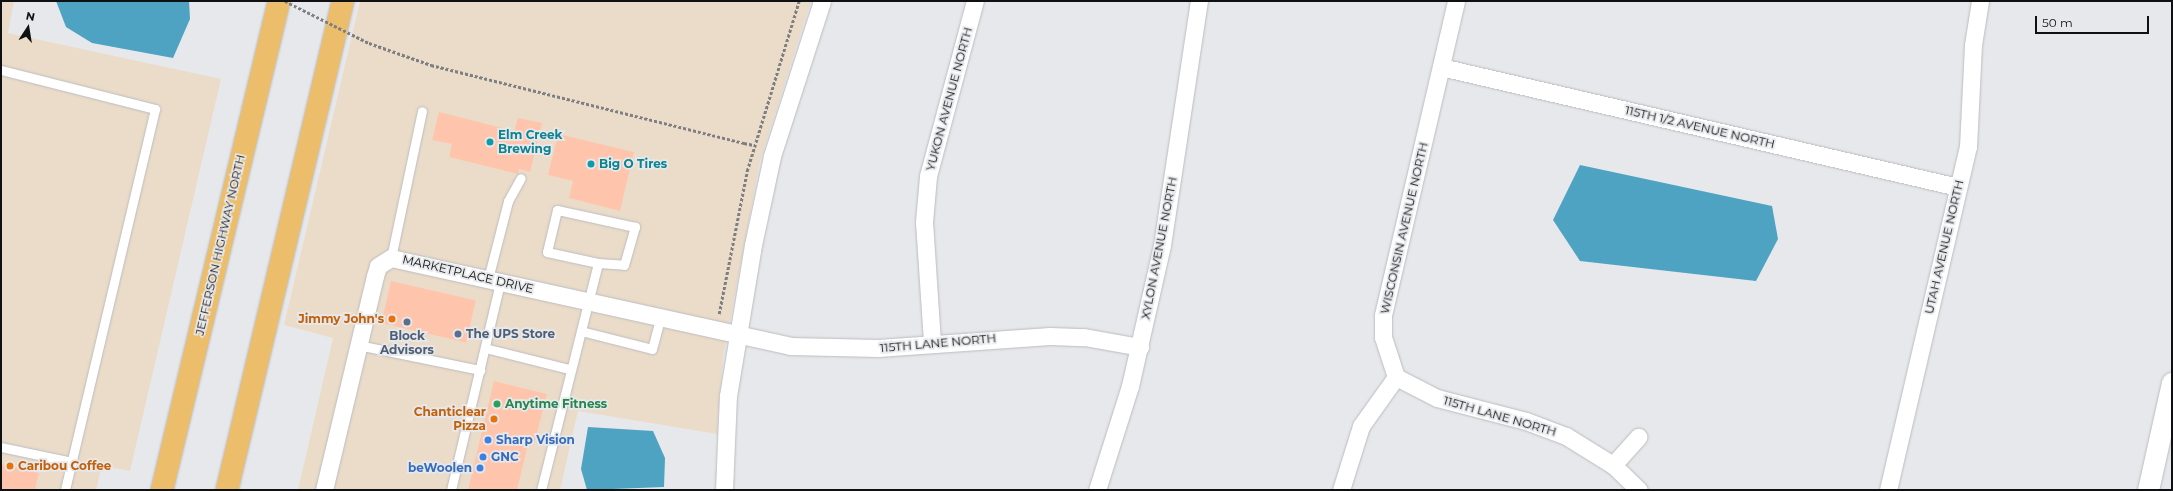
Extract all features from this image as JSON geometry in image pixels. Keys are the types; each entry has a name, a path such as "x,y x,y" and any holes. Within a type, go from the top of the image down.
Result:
{"highway":[{"name":"JEFFERSON HIGHWAY NORTH","path":"162,490 278,1"},
{"path":"228,490 343,1"}],"street":[{"path":"724,490 724,433 737,336 772,156 822,1"},
{"name":"YUKON AVENUE NORTH","path":"932,342 924,222 928,176 975,1"},
{"name":"XYLON AVENUE NORTH","path":"1097,490 1140,347 1162,245 1200,1"},
{"name":"WISCONSIN AVENUE NORTH","path":"1396,376 1383,337 1383,315 1456,1"},
{"name":"UTAH AVENUE NORTH","path":"1888,490 1958,186 1973,113 1973,45 1980,1"},
{"name":"115TH 1/2 AVENUE NORTH","path":"1441,67 1958,186"},
{"name":"MARKETPLACE DRIVE","path":"324,490 375,276 378,266 391,258 737,336"},
{"name":"115TH LANE NORTH","path":"737,336 819,349 1050,336 1084,337 1140,347"},
{"path":"1341,490 1361,426 1396,376"},
{"name":"115TH LANE NORTH","path":"1396,376 1437,398 1526,421 1566,436 1613,465 1639,490"},
{"path":"2148,490 2172,382"},
{"path":"1613,465 1638,437"}],"lane":[{"path":"1,70 155,109 65,490"},
{"path":"391,258 422,111"},
{"path":"452,490 486,348 494,280 508,201 521,178"},
{"path":"557,210 635,227 624,265 598,263 547,252 557,210"},
{"path":"541,490 569,369 581,331 587,302 598,263"},
{"path":"581,331 652,349 660,319"},
{"path":"358,345 480,370"},
{"path":"486,348 569,369"},
{"path":"1,447 72,462"}],"path":[{"path":"285,1 369,42 431,65 754,145"}],"shaded area":[{"path":"1,1 14,1 8,33 221,79 130,471 102,466 96,490 1,490"},
{"path":"360,1 811,1 760,161 723,358 717,434 578,411 560,490 298,490 333,338 284,325"}],"water":[{"path":"56,1 189,1 190,19 173,58 92,43 66,27"},
{"path":"1580,165 1772,206 1778,239 1756,281 1580,261 1553,220"},
{"path":"588,427 653,431 665,458 664,487 587,490 581,469"}],"building":[{"name":"Elm Creek Brewing","path":"439,112 514,131 518,118 542,123 530,172 519,169 518,174 449,157 452,144 432,140"},
{"name":"Big O Tires","path":"558,134 634,152 620,211 569,198 573,181 548,175"},
{"path":"391,281 476,301 466,342 381,323"},
{"path":"494,381 547,394 535,441 529,440 517,490 468,490"},
{"path":"1,464 39,473 35,490 1,490"}],"place":[{"name":"Elm Creek Brewing","path":"490,142"},
{"name":"Big O Tires","path":"591,164"},
{"name":"Jimmy John's","path":"392,319"},
{"name":"Block Advisors","path":"407,322"},
{"name":"The UPS Store","path":"458,334"},
{"name":"Anytime Fitness","path":"497,404"},
{"name":"Chanticlear Pizza","path":"494,419"},
{"name":"Sharp Vision","path":"488,440"},
{"name":"GNC","path":"483,457"},
{"name":"Caribou Coffee","path":"10,466"},
{"name":"beWoolen","path":"480,468"}]}
